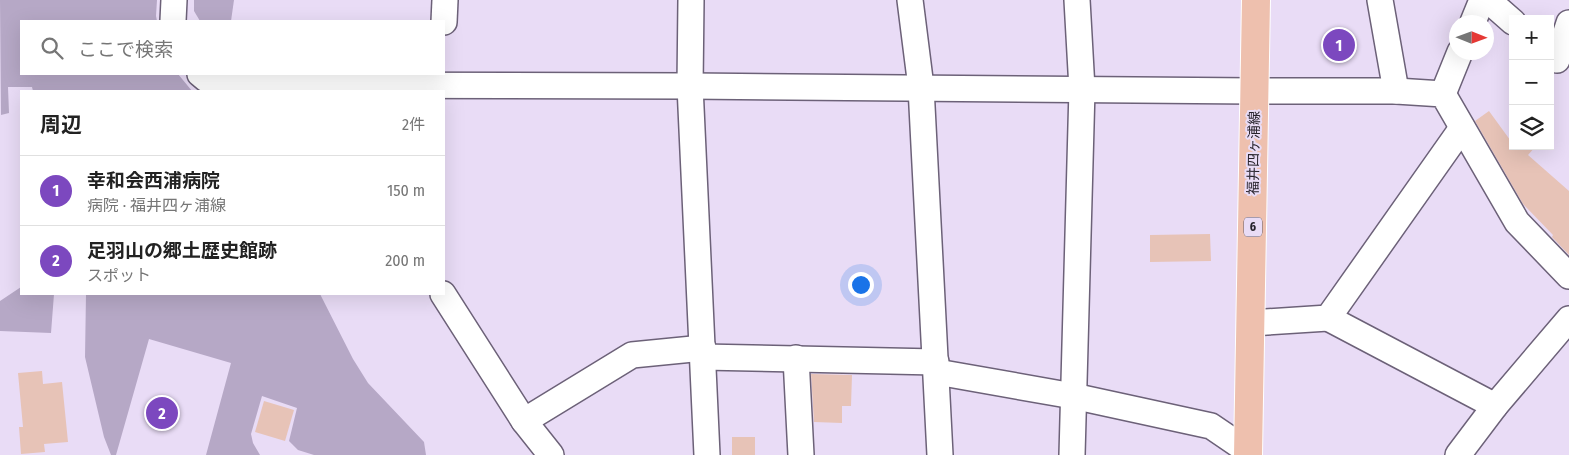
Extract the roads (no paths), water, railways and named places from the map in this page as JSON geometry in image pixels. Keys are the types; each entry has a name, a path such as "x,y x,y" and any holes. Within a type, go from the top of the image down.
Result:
{"main road":[{"name":"福井四ヶ浦線","path":"1248,455 1252,323 1256,0"}],"street":[{"path":"173,20 174,0"},
{"path":"444,20 445,0"},
{"path":"690,0 690,86 707,455"},
{"path":"910,0 921,87 940,455"},
{"path":"1072,455 1082,89 1077,0"},
{"path":"1380,0 1396,90"},
{"path":"1476,15 1482,0"},
{"path":"1488,0 1509,18"},
{"path":"1559,62 1569,23"},
{"path":"1443,94 1457,60"},
{"path":"201,75 206,79 234,85 440,83 1254,91 1396,90 1443,94"},
{"path":"1443,94 1518,222 1569,276"},
{"path":"1328,318 1462,128"},
{"path":"444,295 524,421 551,455"},
{"path":"1252,323 1328,318 1495,406"},
{"path":"1458,455 1495,406 1569,319"},
{"path":"524,421 632,355 703,353 936,367 1211,426 1240,444 1248,455"},
{"path":"796,358 801,455"}],"place":[{"name":"幸和会西浦病院","path":"1339,45"},
{"name":"足羽山の郷土歴史館跡","path":"162,413"}]}
